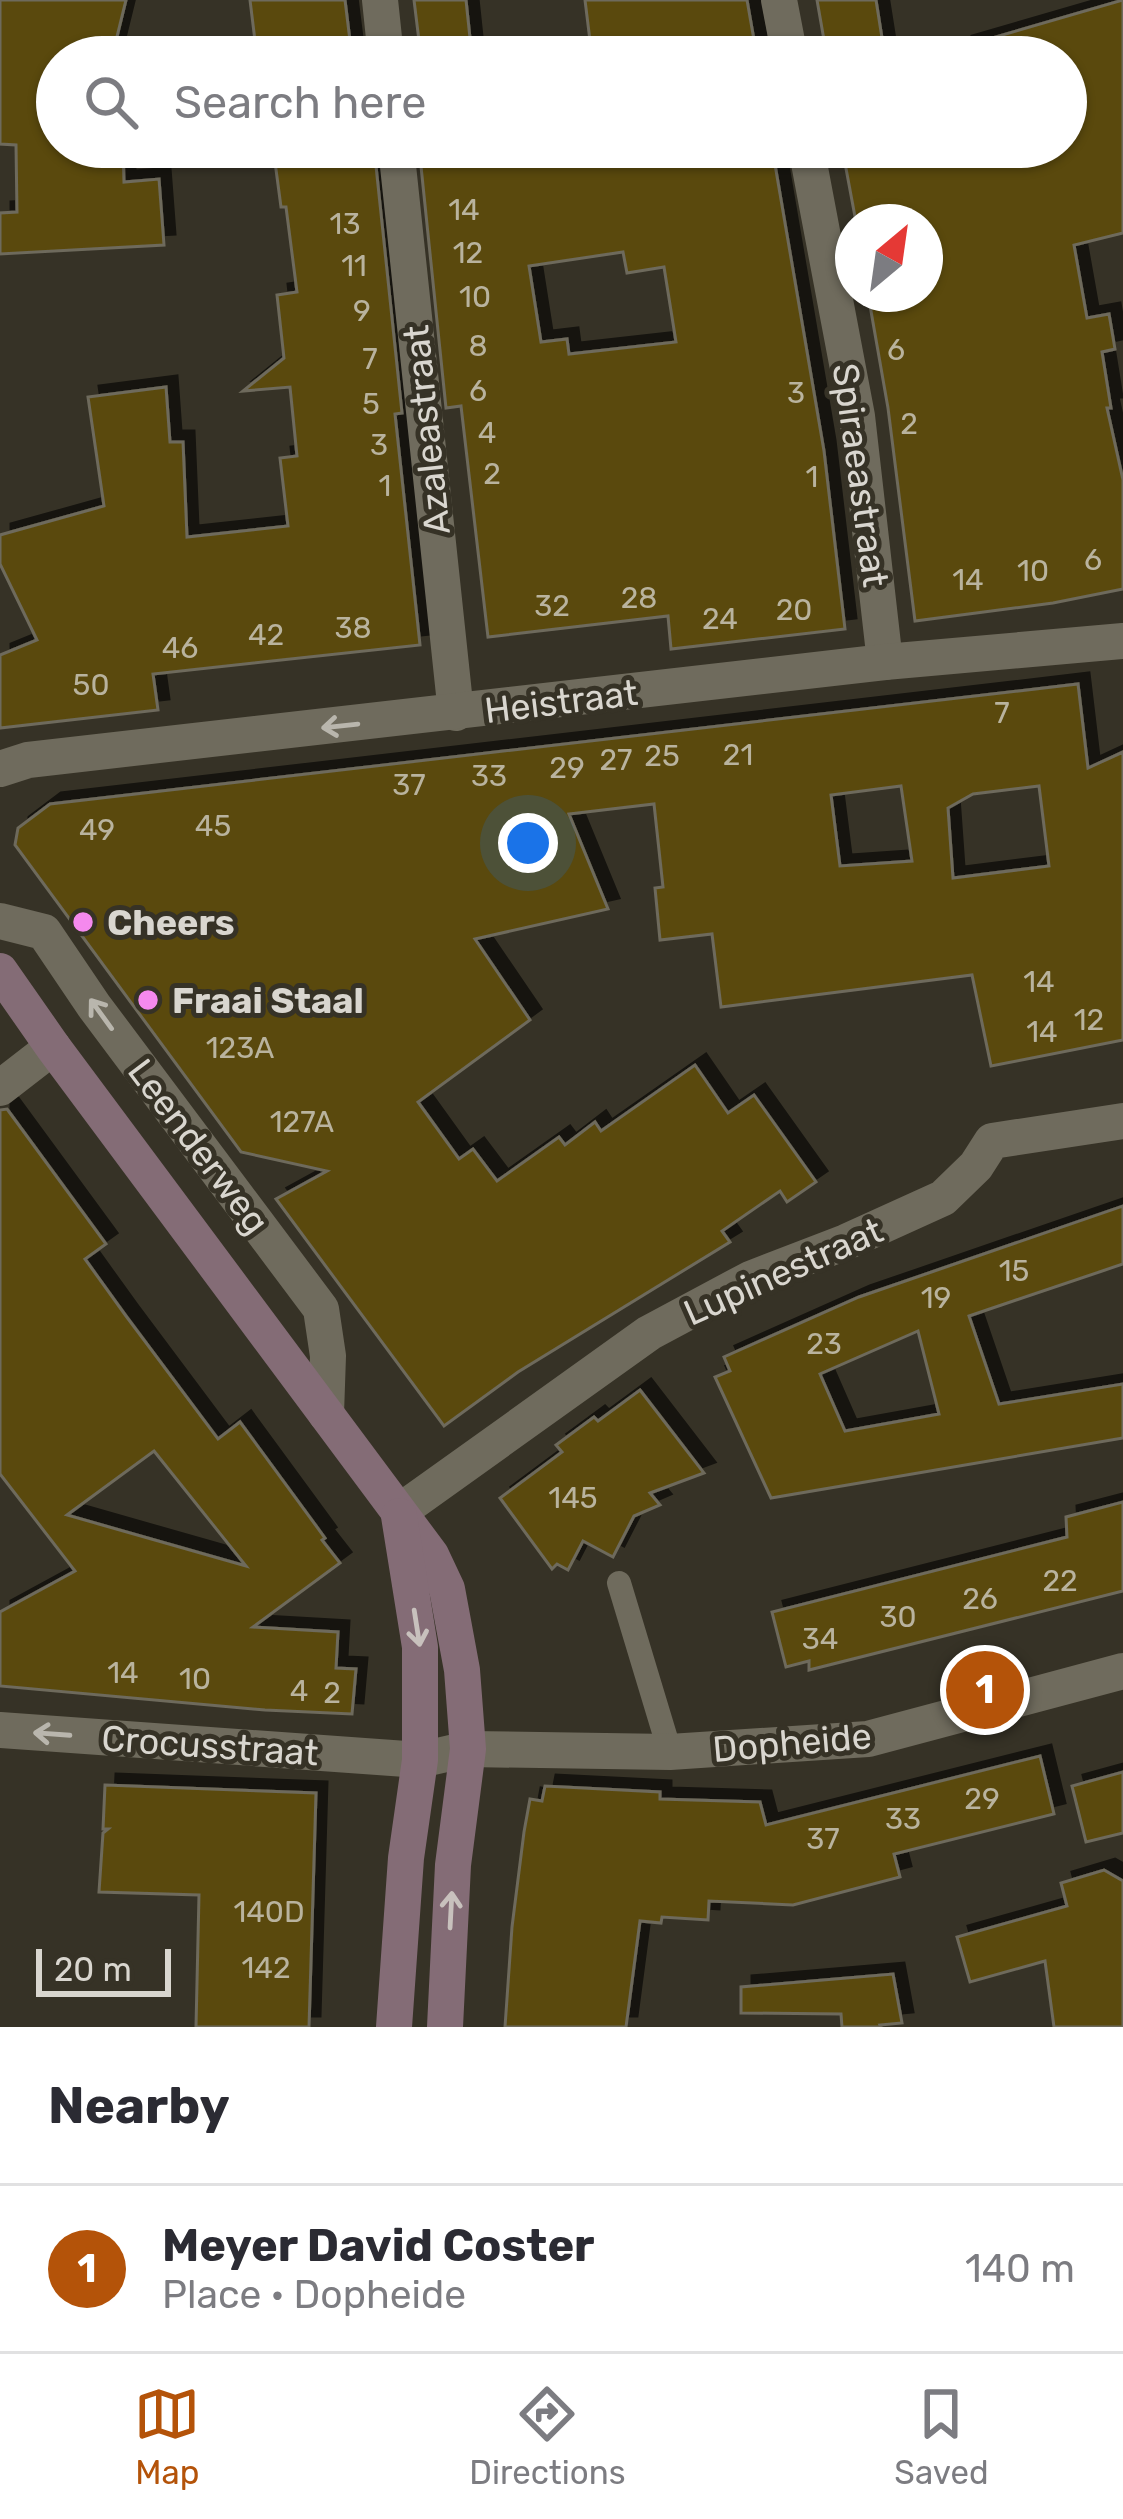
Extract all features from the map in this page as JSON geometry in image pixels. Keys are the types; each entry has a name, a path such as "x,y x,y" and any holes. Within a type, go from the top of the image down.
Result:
{"main road":[{"name":"Leenderweg","path":"0,971 431,1555 447,1589 462,1670 468,1749 453,1865 445,2027"},
{"name":"Leenderweg","path":"394,2027 406,1858 420,1760 421,1647 398,1512"}],"street":[{"path":"380,0 384,36"},
{"path":"779,0 786,36"},
{"name":"Azaleastraat","path":"398,168 457,713"},
{"name":"Spiraeastraat","path":"810,168 857,416 885,662"},
{"name":"Heistraat","path":"0,770 28,760 885,662 1123,640"},
{"name":"Leenderweg","path":"0,921 44,932 321,1310 328,1356 326,1414"},
{"path":"0,1088 52,1047"},
{"name":"Lupinestraat","path":"398,1512 649,1333 750,1279 943,1198 976,1166 992,1141 1123,1121"},
{"name":"Dopheide","path":"420,1760 468,1749 670,1753 868,1739 1123,1671"},
{"name":"Crocusstraat","path":"0,1730 420,1760"}],"lane":[{"name":"Dopheide","path":"620,1583 670,1753"}],"building":[{"path":"0,0 126,0 117,36 36,36 36,168 124,168 124,182 159,179 164,245 0,254 0,213 17,212 16,145 0,144"},
{"path":"250,0 345,0 349,36 254,36"},
{"path":"414,0 466,0 470,36 418,36"},
{"path":"585,0 747,0 753,36 589,36"},
{"path":"817,0 876,0 882,36 823,36"},
{"path":"1123,0 1123,233 1074,245 1087,318 1109,314 1115,349 1102,352 1111,408 1107,408 1123,480 1123,589 915,621 871,312 943,312 943,204 853,204 846,168 1087,168 1087,36 999,36"},
{"path":"276,168 376,168 402,413 395,414 420,645 153,674 158,710 0,728 0,655 37,640 0,564 0,535 104,506 88,397 166,387 170,442 183,442 187,537 288,526 280,458 297,456 290,387 243,391 284,358 277,295 297,292 286,207 281,207"},
{"path":"421,168 776,168 824,451 845,629 671,649 668,616 488,637 461,406 446,408","holes":["623,252 627,273 664,267 676,342 569,354 567,339 541,342 529,266"]},
{"path":"1078,684 1088,768 1123,752 1123,1040 991,1066 972,975 721,1007 712,934 660,940 655,888 663,887 654,804 569,814 608,909 475,939 530,1020 418,1102 459,1159 473,1149 497,1181 559,1137 565,1145 595,1122 601,1131 695,1065 728,1113 754,1095 816,1182 787,1202 780,1191 722,1231 730,1242 518,1372 444,1426 276,1199 327,1171 241,1152 15,845 18,828 50,804","holes":["901,786 912,861 840,866 831,795","1039,786 1049,866 953,878 948,808 973,794"]},
{"path":"7,1109 106,1244 85,1259 218,1439 240,1422 340,1563 253,1627 338,1632 336,1668 356,1669 352,1714 0,1686 0,1612 75,1571 0,1474 0,1110","holes":["154,1451 246,1566 67,1515"]},
{"path":"1123,1206 1123,1264 969,1316 999,1404 1123,1384 1123,1438 771,1498 715,1377 730,1371 724,1357 859,1297","holes":["918,1331 939,1414 845,1431 820,1374"]},
{"path":"640,1390 704,1473 650,1493 660,1505 634,1516 613,1557 583,1541 568,1570 557,1564 552,1569 500,1498 562,1452 556,1445"},
{"path":"1123,1502 1123,1591 809,1670 809,1661 786,1667 772,1612 1067,1537 1066,1517"},
{"path":"1040,1756 1054,1814 894,1854 900,1877 793,1905 709,1901 708,1920 662,1917 661,1923 640,1921 626,2027 505,2027 524,1832 530,1799 542,1801 545,1786 660,1792 660,1799 760,1802 766,1825"},
{"path":"1123,1772 1123,1833 1086,1842 1072,1786"},
{"path":"105,1785 316,1793 309,2027 196,2027 199,1895 99,1892 103,1833 108,1829 103,1829"},
{"path":"1104,1870 1123,1881 1123,2027 1054,2027 1045,1961 970,1982 957,1937 1067,1906 1061,1883"},
{"path":"893,1974 902,2023 842,2027 841,2014 741,2013 741,1987"}],"place":[{"name":"Cheers","path":"83,922"},
{"name":"Fraai Staal","path":"148,1000"},
{"name":"Meyer David Coster","path":"985,1690"}]}
